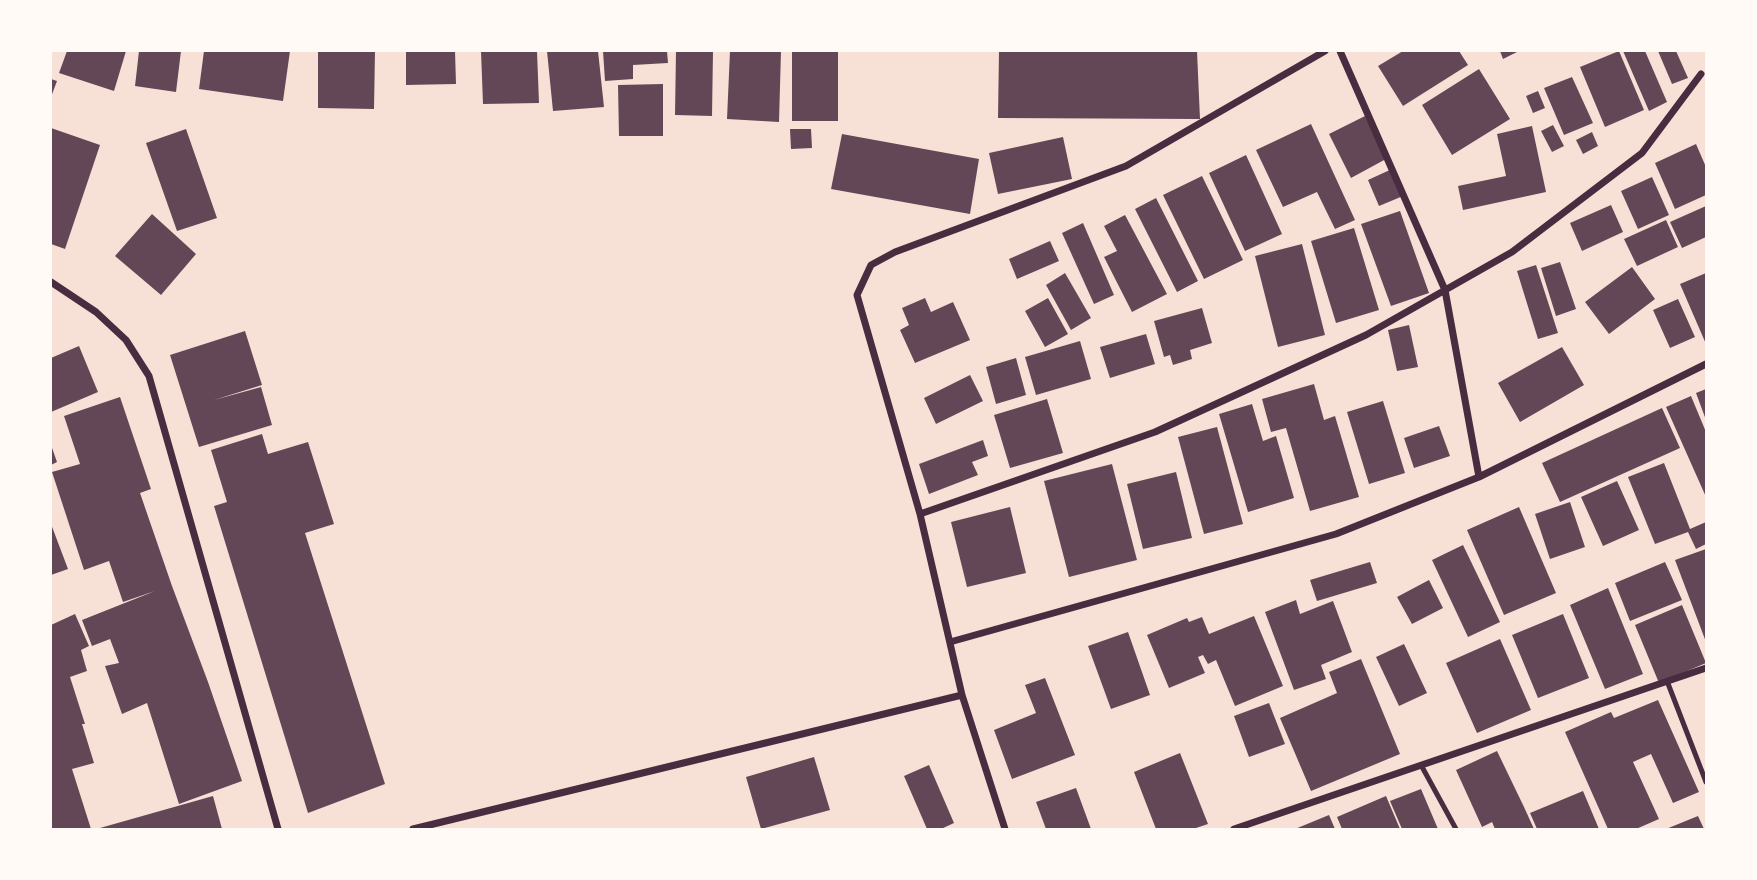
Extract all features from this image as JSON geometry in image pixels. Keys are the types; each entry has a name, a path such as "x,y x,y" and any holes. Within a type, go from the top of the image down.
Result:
{"street":[{"path":"1005,829 962,695 920,514 857,295 872,265 895,252 1126,166 1325,51"},
{"path":"1340,51 1445,290 1479,477"},
{"path":"920,514 1156,432 1366,335 1512,253 1642,153 1701,74"},
{"path":"51,282 96,312 126,341 149,376 278,829"},
{"path":"950,642 1336,534 1479,477 1706,364"},
{"path":"1234,829 1706,668"},
{"path":"413,829 435,826 962,695"}],"lane":[{"path":"1667,681 1706,782"},
{"path":"1421,765 1456,829"}],"building":[{"path":"67,51 126,51 114,91 59,73"},
{"path":"139,51 181,51 176,92 135,86"},
{"path":"204,51 290,51 283,101 199,89"},
{"path":"318,51 375,51 374,109 318,108"},
{"path":"406,51 455,51 456,84 406,85"},
{"path":"481,51 537,51 539,103 483,104"},
{"path":"547,51 598,51 604,107 553,111"},
{"path":"603,51 667,51 668,63 633,65 633,79 605,81"},
{"path":"676,51 713,51 712,116 675,115"},
{"path":"730,51 781,51 779,122 727,119"},
{"path":"792,51 838,51 838,121 792,121"},
{"path":"999,51 1197,51 1200,119 998,118"},
{"path":"1403,51 1459,51 1468,65 1403,106 1378,66"},
{"path":"1500,51 1519,51 1503,59"},
{"path":"1619,51 1644,110 1605,127 1580,67"},
{"path":"1623,51 1645,51 1667,102 1649,111"},
{"path":"1658,51 1676,51 1688,78 1672,84"},
{"path":"1479,69 1510,119 1452,155 1422,105"},
{"path":"1572,77 1593,123 1564,135 1544,88"},
{"path":"51,79 57,81 51,97"},
{"path":"663,84 663,136 619,136 618,85"},
{"path":"1538,91 1545,108 1533,113 1526,96"},
{"path":"1365,116 1386,159 1351,178 1329,134"},
{"path":"1311,124 1355,220 1335,229 1317,192 1283,207 1256,150"},
{"path":"1553,125 1564,146 1552,152 1541,131"},
{"path":"1532,126 1546,192 1463,210 1458,186 1506,176 1497,134"},
{"path":"51,128 100,145 65,249 51,244"},
{"path":"186,129 217,218 177,231 146,143"},
{"path":"790,129 811,129 812,148 791,149"},
{"path":"1592,132 1598,146 1583,154 1576,140"},
{"path":"842,134 979,159 970,214 831,189"},
{"path":"1063,137 1072,179 998,194 989,153"},
{"path":"1696,144 1706,167 1706,195 1675,209 1655,163"},
{"path":"1246,155 1282,234 1245,251 1209,173"},
{"path":"1392,169 1403,196 1379,206 1368,180"},
{"path":"1202,176 1243,260 1204,279 1163,195"},
{"path":"1652,177 1669,215 1638,229 1621,191"},
{"path":"1156,198 1198,281 1177,292 1135,209"},
{"path":"1611,205 1623,232 1582,251 1570,223"},
{"path":"1706,206 1706,237 1682,248 1670,222"},
{"path":"1400,211 1429,293 1391,306 1361,224"},
{"path":"152,214 196,254 161,295 115,256"},
{"path":"1125,215 1167,294 1132,312 1104,257 1117,251 1104,226"},
{"path":"1666,220 1678,247 1637,266 1624,239"},
{"path":"1083,223 1114,295 1094,304 1062,233"},
{"path":"1354,228 1379,310 1336,323 1311,241"},
{"path":"1050,241 1059,261 1017,279 1009,259"},
{"path":"1302,244 1325,335 1278,347 1255,256"},
{"path":"1560,262 1576,309 1556,316 1541,268"},
{"path":"1536,265 1558,333 1538,339 1517,271"},
{"path":"1632,267 1655,299 1609,334 1585,302"},
{"path":"1065,273 1091,318 1071,330 1046,285"},
{"path":"1706,273 1706,344 1680,284"},
{"path":"925,298 931,312 953,302 970,340 915,363 900,330 909,325 902,308"},
{"path":"1048,298 1068,334 1045,347 1025,311"},
{"path":"1678,299 1695,337 1670,348 1653,310"},
{"path":"1202,308 1212,343 1190,350 1192,359 1173,365 1170,355 1164,357 1154,321"},
{"path":"1409,325 1418,367 1397,371 1388,330"},
{"path":"245,331 262,385 214,400 261,387 272,425 199,447 170,355"},
{"path":"1146,334 1155,364 1110,378 1100,347"},
{"path":"1080,341 1091,379 1036,395 1025,357"},
{"path":"79,346 98,392 51,412 51,358"},
{"path":"1562,347 1584,385 1520,422 1498,383"},
{"path":"1016,358 1026,395 996,404 986,367"},
{"path":"970,375 983,401 936,424 924,398"},
{"path":"1314,384 1324,420 1335,416 1359,497 1310,511 1286,428 1271,432 1262,399"},
{"path":"1706,389 1706,420 1696,393"},
{"path":"1691,396 1706,432 1706,497 1666,407"},
{"path":"120,397 151,489 140,493 242,781 179,804 147,703 122,714 105,666 119,663 110,639 92,646 82,620 155,591 123,602 109,561 84,570 52,472 80,464 64,416"},
{"path":"1047,399 1063,453 1010,468 994,415"},
{"path":"1383,401 1405,473 1369,484 1347,412"},
{"path":"1252,404 1263,441 1276,436 1294,498 1248,512 1219,414"},
{"path":"1662,408 1680,448 1560,502 1542,463"},
{"path":"1439,426 1450,456 1414,468 1404,438"},
{"path":"1217,427 1243,524 1204,534 1178,437"},
{"path":"262,434 268,454 308,442 334,524 305,533 385,784 308,813 214,506 227,502 211,450"},
{"path":"983,440 988,456 972,462 978,475 929,494 919,464"},
{"path":"51,445 57,462 51,465"},
{"path":"1664,463 1690,529 1706,522 1706,544 1696,549 1688,532 1655,544 1628,477"},
{"path":"1112,464 1137,560 1069,577 1044,481"},
{"path":"1176,472 1192,538 1143,549 1127,484"},
{"path":"1617,481 1639,530 1603,546 1581,497"},
{"path":"1570,502 1585,547 1550,559 1535,514"},
{"path":"1010,507 1026,573 967,587 951,522"},
{"path":"1519,507 1556,593 1504,615 1467,530"},
{"path":"51,524 68,569 51,575"},
{"path":"1463,545 1500,622 1468,637 1432,560"},
{"path":"1706,549 1706,642 1675,560"},
{"path":"1370,562 1377,583 1317,601 1310,580"},
{"path":"1665,562 1682,600 1630,621 1615,583"},
{"path":"1429,580 1443,608 1412,624 1397,597"},
{"path":"1608,588 1643,674 1605,689 1570,605"},
{"path":"1296,600 1300,614 1333,601 1352,652 1321,665 1326,679 1294,690 1265,612"},
{"path":"1682,605 1706,663 1659,683 1635,625"},
{"path":"75,614 89,646 81,650 87,671 70,677 94,763 72,769 91,829 51,829 51,625"},
{"path":"1563,614 1589,678 1538,698 1512,635"},
{"path":"1254,616 1283,686 1235,706 1216,660 1208,664 1203,655 1198,657 1205,673 1169,688 1147,635 1187,618 1189,622 1202,617 1209,634"},
{"path":"1128,632 1150,695 1111,709 1088,646"},
{"path":"1500,639 1531,710 1477,733 1446,663"},
{"path":"1404,644 1427,693 1399,706 1376,657"},
{"path":"1361,659 1400,754 1311,791 1280,718 1337,693 1329,672"},
{"path":"1045,678 1075,755 1012,779 994,730 1036,713 1025,685"},
{"path":"1658,700 1699,792 1673,803 1651,754 1633,762 1659,819 1636,829 1608,829 1565,732 1611,712 1614,718"},
{"path":"1269,703 1285,744 1249,757 1234,716"},
{"path":"1497,751 1534,829 1495,829 1492,822 1482,827 1456,770"},
{"path":"1180,753 1208,824 1193,829 1156,829 1134,772"},
{"path":"814,757 830,810 761,829 746,777"},
{"path":"929,765 954,823 941,829 927,829 904,776"},
{"path":"1076,788 1091,829 1046,829 1036,802"},
{"path":"1421,789 1438,829 1402,829 1390,801"},
{"path":"1583,791 1599,829 1537,829 1530,813"},
{"path":"213,796 222,829 100,828"},
{"path":"1386,796 1400,829 1342,829 1337,817"},
{"path":"1329,815 1335,829 1295,829"},
{"path":"1698,816 1704,829 1666,829"}]}
